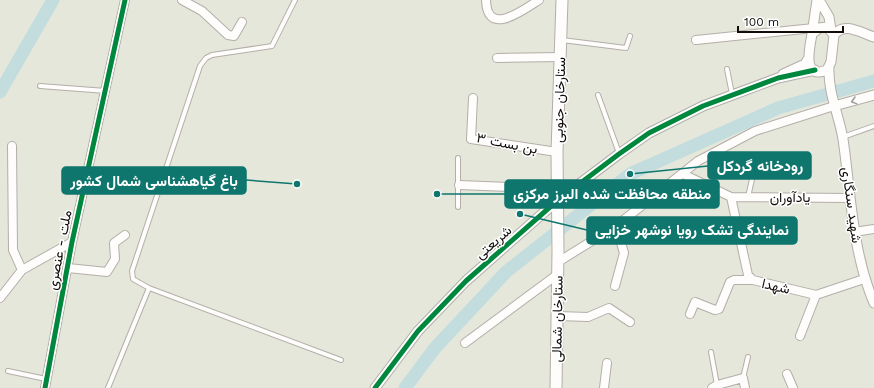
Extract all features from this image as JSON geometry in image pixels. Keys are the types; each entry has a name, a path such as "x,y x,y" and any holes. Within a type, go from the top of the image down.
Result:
{"main road":[{"name":"ستارخان جنوبی","path":"558,213 557,152 562,0"},
{"name":"ستارخان شمالی","path":"556,388 558,213"}],"street":[{"name":"ملت - عنصری","path":"46,384 72,242 125,0"},
{"path":"182,0 202,11 228,35 234,36 242,22"},
{"path":"486,0 489,13 495,19 503,19 512,17 539,0"},
{"path":"778,78 786,71 805,64 808,59 818,0"},
{"path":"778,78 822,75 829,68 832,62 833,33 830,17 818,0"},
{"path":"696,40 813,31 823,27 833,33"},
{"path":"833,33 846,27 874,37"},
{"path":"497,58 561,57"},
{"path":"808,59 810,66 822,75"},
{"name":"شهید سنگاری","path":"822,75 843,137 854,232 864,279 874,302"},
{"name":"شریعتی","path":"375,388 418,331 466,281 558,200 649,133 703,106 778,78"},
{"path":"558,256 616,226 698,161 755,132 832,101 874,95"},
{"name":"بن بست ۳","path":"473,98 470,139 557,152"},
{"path":"12,146 13,250 22,270"},
{"path":"683,174 731,197"},
{"path":"459,185 557,188"},
{"name":"یادآوران","path":"731,197 850,198"},
{"name":"شهدا","path":"731,197 748,274 753,280 816,295"},
{"path":"616,226 624,253 616,286"},
{"path":"854,232 874,229"},
{"path":"68,268 107,272 115,259 114,243 125,235"},
{"path":"0,298 22,270 72,242"},
{"path":"466,343 558,274"},
{"path":"800,336 816,295 864,279"},
{"path":"690,314 695,302 715,310 719,310 730,282 734,280 753,280"},
{"path":"558,316 588,317 608,308 630,322"},
{"path":"604,388 607,363"},
{"path":"787,374 793,388"},
{"path":"714,386 743,378 745,388"}],"lane":[{"path":"295,0 272,46 212,55 206,58 200,66 132,271 133,279 149,288 341,360"},
{"path":"561,40 626,48 630,36"},
{"path":"727,69 732,94"},
{"path":"40,86 106,91"},
{"path":"598,95 619,154"},
{"path":"843,137 874,126"},
{"path":"458,158 458,207"},
{"path":"748,197 756,166"},
{"path":"108,388 149,288"},
{"path":"711,352 714,386"},
{"path":"743,378 748,357"},
{"path":"8,371 46,384"}],"shaded area":[{"path":"0,0 874,0 874,388 0,388"}],"waterway":[{"path":"0,92 53,0"},
{"path":"405,388 435,348 506,272 630,174 778,108 874,81"}],"cycle path":[{"path":"45,388 72,242 125,0"},
{"path":"375,388 418,331 466,281 558,200 619,154 649,133 703,106 778,78 815,70"}],"place":[{"name":"رودخانه گردکل","path":"630,174"},
{"name":"باغ گیاهشناسی شمال کشور","path":"297,184"},
{"name":"منطقه محافظت شده البرز مرکزی","path":"437,194"},
{"name":"نمایندگی تشک رویا نوشهر خزایی","path":"520,214"}]}
